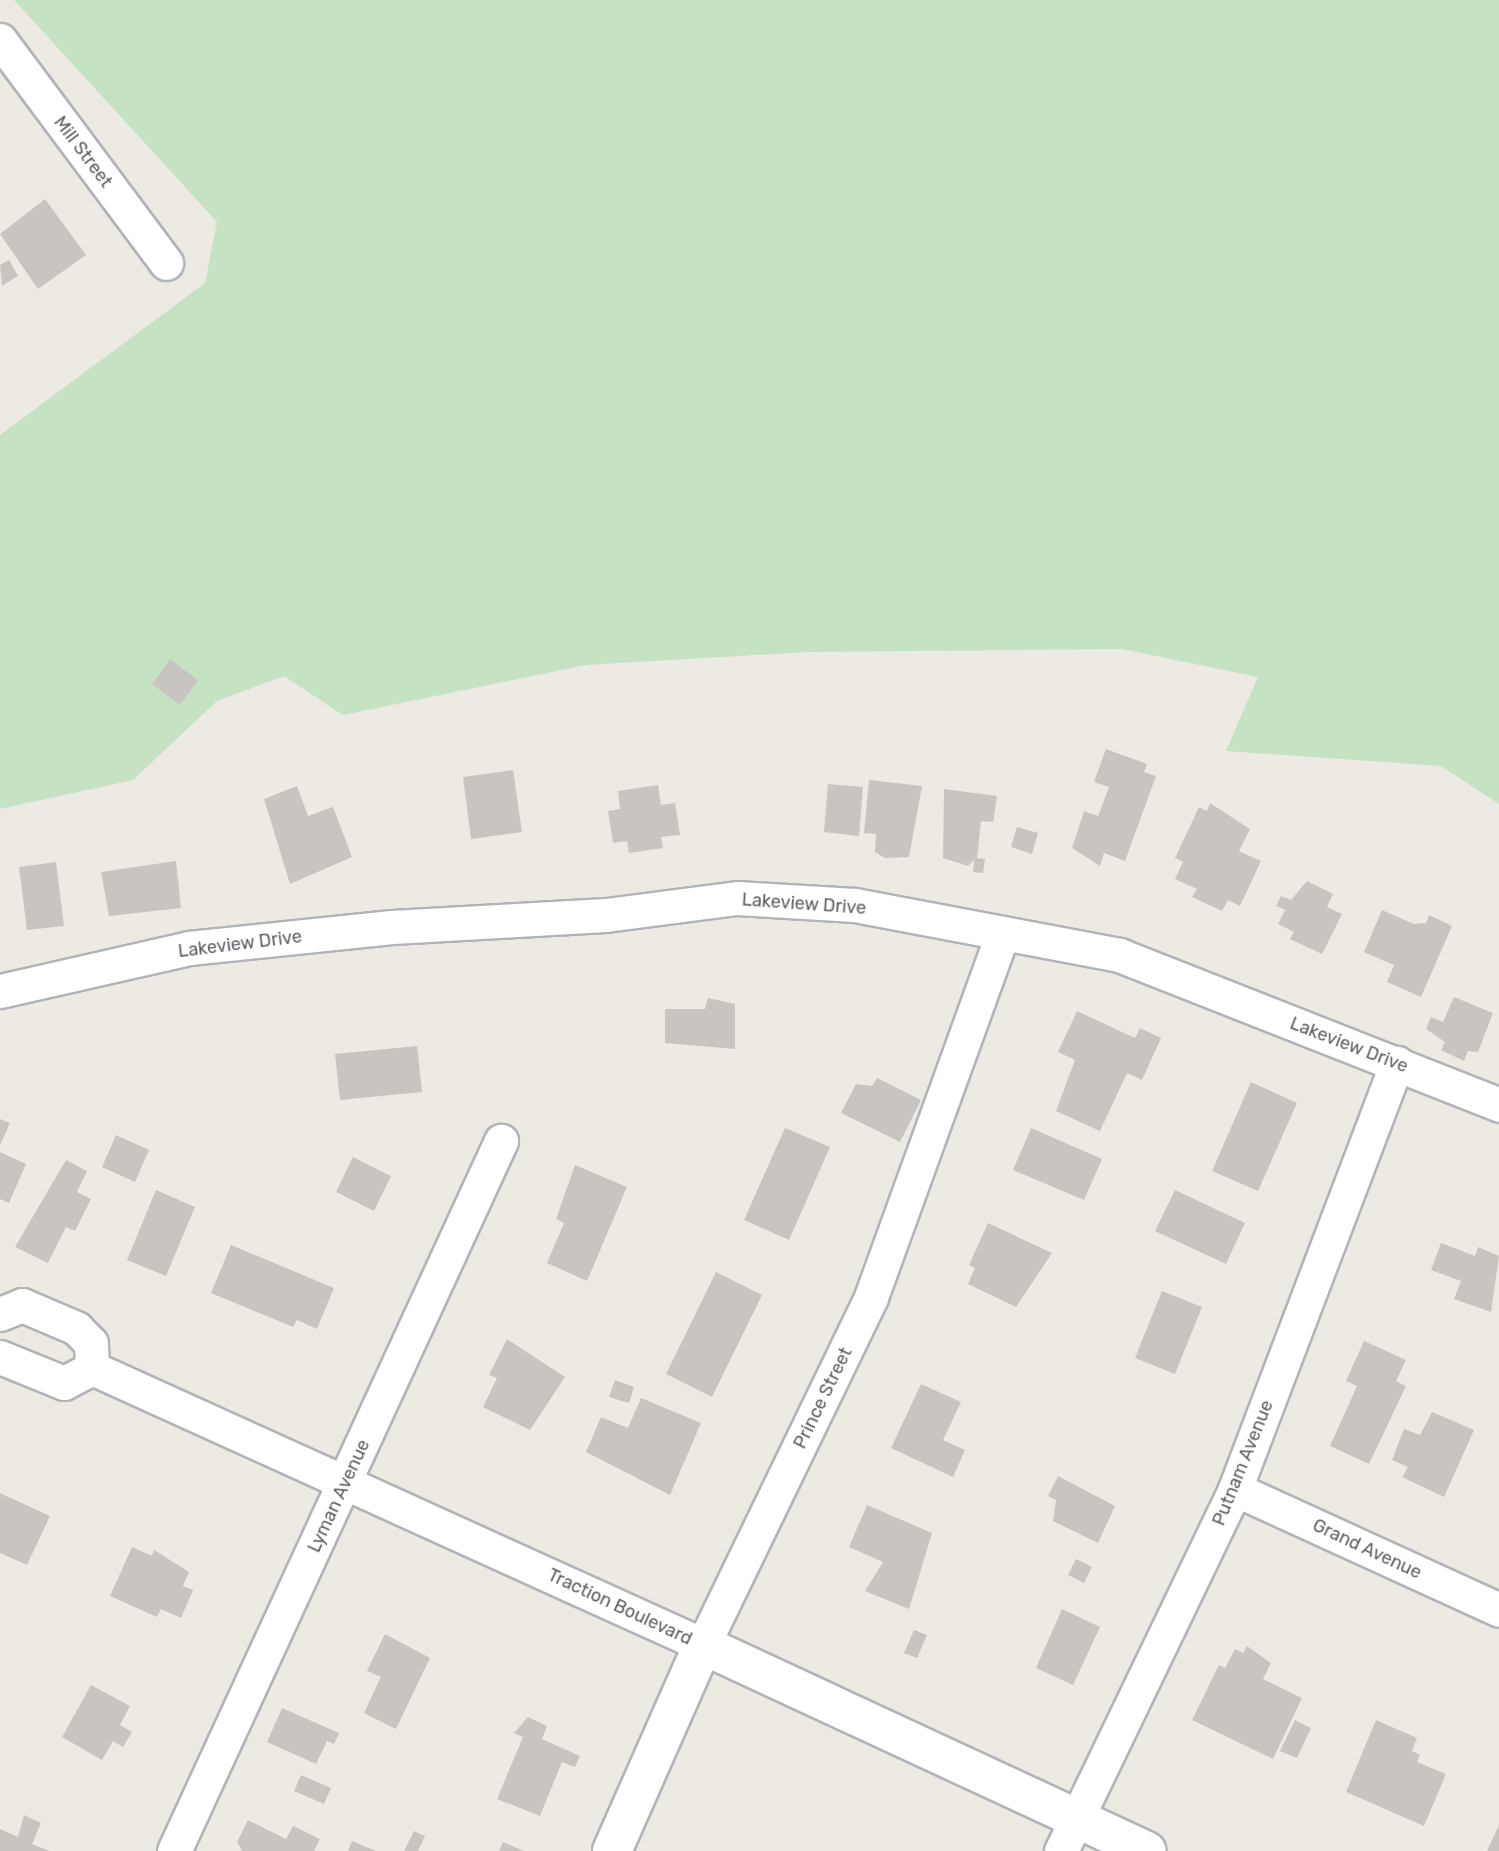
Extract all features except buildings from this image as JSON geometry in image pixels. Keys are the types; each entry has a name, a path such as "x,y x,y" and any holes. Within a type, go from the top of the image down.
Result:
{"street":[{"name":"Mill Street","path":"0,40 166,263"},
{"name":"Lakeview Drive","path":"0,991 189,948 392,927 606,915 737,898 855,905 1119,955 1499,1105"},
{"name":"Prince Street","path":"612,1851 704,1645 872,1297 1003,933"},
{"name":"Putnam Avenue","path":"1061,1851 1235,1489 1397,1063"},
{"name":"Lyman Avenue","path":"174,1851 501,1141"},
{"path":"0,1314 22,1305 76,1328 91,1343 92,1368 64,1383 0,1357"},
{"name":"Traction Boulevard","path":"92,1368 346,1480 1146,1851"},
{"name":"Grand Avenue","path":"1235,1489 1499,1610"}],"green space":[{"path":"14,0 1499,0 1499,804 1441,766 1226,751 1258,677 1122,649 809,652 586,665 343,715 284,676 217,701 133,780 0,809 0,435 205,283 217,222"}]}
